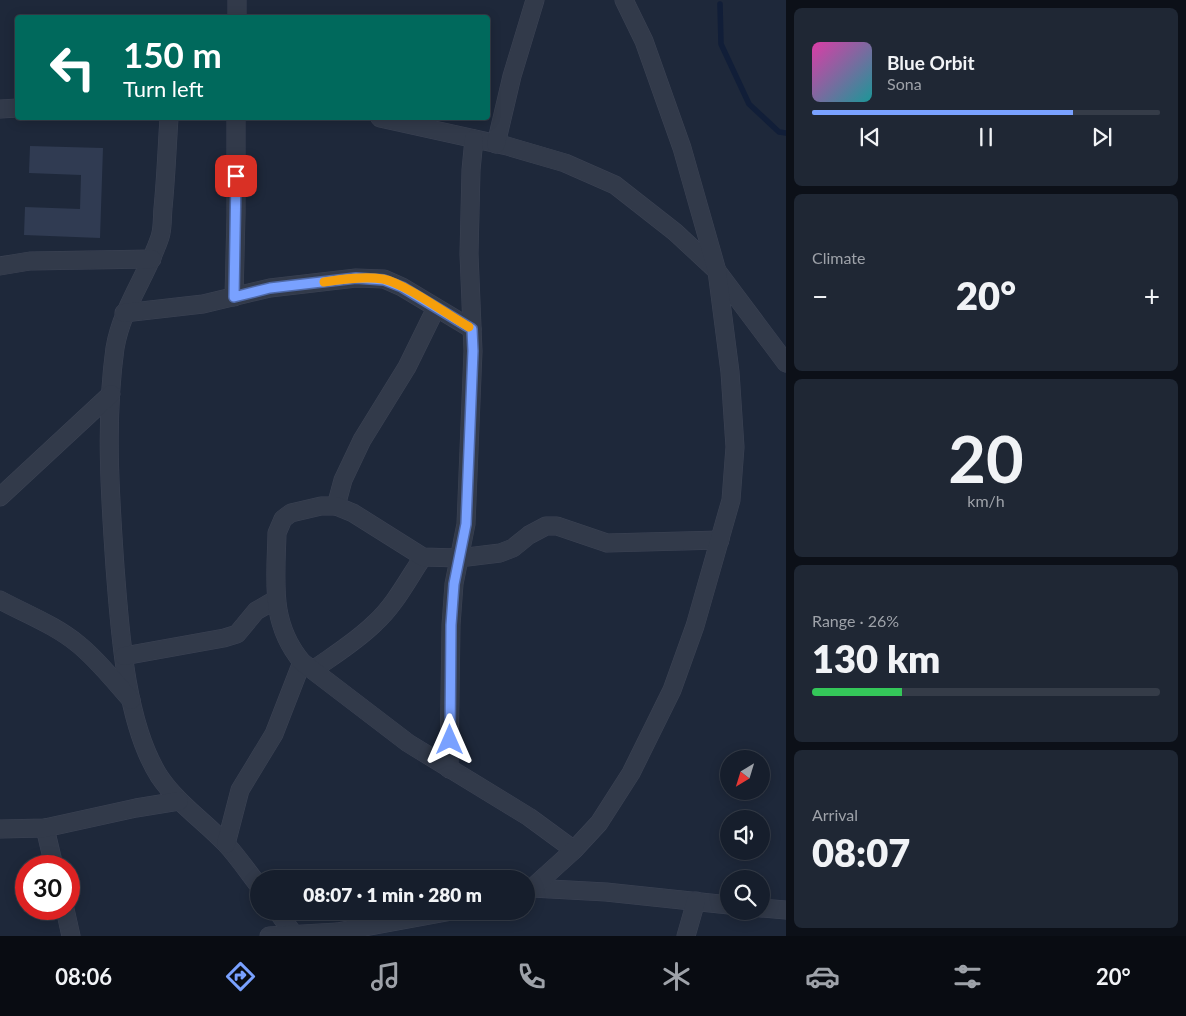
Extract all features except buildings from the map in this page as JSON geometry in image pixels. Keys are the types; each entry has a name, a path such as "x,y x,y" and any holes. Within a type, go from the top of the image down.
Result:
{"street":[{"path":"237,0 237,15"},
{"path":"496,144 512,76 535,0"},
{"path":"535,883 574,850 599,823 631,773 672,690 695,626 731,500 735,447 730,372 717,271 682,148 644,41 624,0"},
{"path":"0,109 15,108"},
{"path":"168,120 166,187 161,234 152,259 124,313 116,347 111,394 109,489 118,606 132,701 144,746 160,776 179,801 226,844 250,875"},
{"path":"234,297 236,120"},
{"path":"389,120 474,138 565,163 615,185 674,232 717,271 786,363"},
{"path":"449,769 451,625 454,584 466,524 473,351 469,254 471,170 474,138"},
{"path":"0,266 30,261 152,259"},
{"path":"124,313 203,304 270,288 356,278 384,280 402,287 472,329"},
{"path":"336,506 342,480 362,440 407,367 436,308"},
{"path":"0,497 111,394"},
{"path":"574,850 529,817 408,743 307,666 290,648 283,632 275,600 277,532 283,519 301,510 321,506 336,506 353,514 423,557 459,558 500,553 514,548 530,535 546,526 557,526 607,543 720,540"},
{"path":"226,844 240,790 274,734 307,666 361,636 376,622 402,590 423,557"},
{"path":"0,600 78,643 132,701"},
{"path":"124,656 237,634 256,611 275,600"},
{"path":"0,829 46,828 136,808 179,801"},
{"path":"46,828 52,855"},
{"path":"535,888 720,904"},
{"path":"686,936 696,901"},
{"path":"770,909 786,910"},
{"path":"68,920 72,936"},
{"path":"283,920 294,935"},
{"path":"269,936 337,932 403,920"}],"waterway":[{"path":"720,4 721,44 749,104 779,132 786,133"}],"slow traffic":[{"path":"324,282 356,278 384,280 402,287 469,327"}],"route":[{"path":"236,176 234,297 270,288 356,278 384,280 402,287 472,329 473,351 466,524 456,568 451,625 449,670 450,740"}]}
